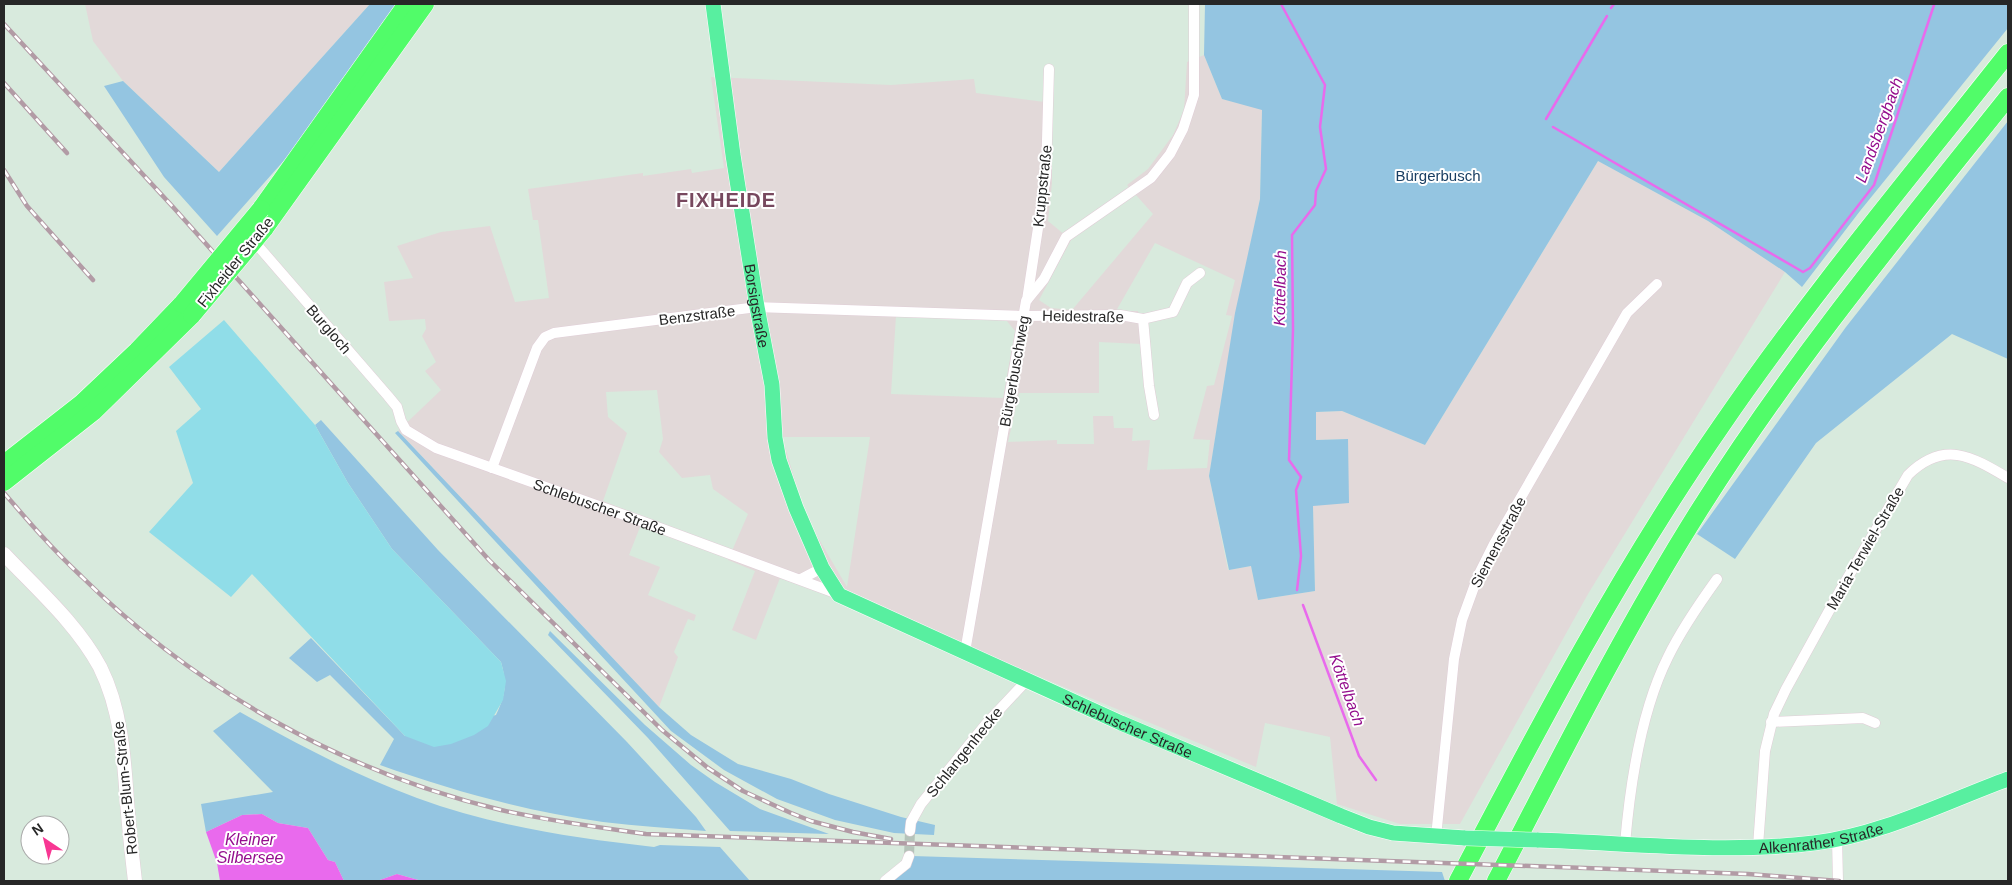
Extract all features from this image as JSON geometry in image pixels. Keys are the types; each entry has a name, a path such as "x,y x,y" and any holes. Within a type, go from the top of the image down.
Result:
{"highway":[{"name":"Fixheider Straße","path":"4,464 82,403 137,351 187,310 407,4"},
{"name":"Fixheider Straße","path":"4,482 93,412 256,232 425,4"},
{"path":"1458,881 1534,736 1623,578 1697,461 1743,393 1795,322 2008,53"},
{"path":"1496,881 1626,636 1716,485 1762,416 1835,316 2008,97"}],"main road":[{"name":"Borsigstraße","path":"713,4 757,307 772,385 775,438 779,460 796,508 822,568 839,594"},
{"name":"Robert-Blum-Straße","path":"4,554 77,634 99,667 108,688 116,709 123,747 135,881"},
{"name":"Schlebuscher Straße","path":"839,594 1121,723 1369,827 1393,833 1537,840"},
{"name":"Alkenrather Straße","path":"1537,840 1719,847 1815,843 1895,823 2008,779"}],"street":[{"name":"Bürgerbuschweg","path":"964,652 1026,301 1044,279 1066,237 1151,178 1170,154 1183,129 1194,95 1194,4"},
{"name":"Kruppstraße","path":"1026,301 1046,176 1048,69"},
{"name":"Burgloch","path":"256,232 397,407 403,427"},
{"name":"Heidestraße","path":"1023,316 1120,315 1143,318 1173,312 1187,283 1200,273"},
{"name":"Siemensstraße","path":"1436,836 1454,659 1462,620 1478,576 1494,544 1627,313 1657,284"},
{"name":"Benzstraße","path":"492,468 537,348 548,335 554,332 757,307 1023,316"},
{"name":"Heidestraße","path":"1143,318 1149,386 1154,415"},
{"name":"Schlebuscher Straße","path":"403,427 436,448 839,594"},
{"name":"Maria-Terwiel-Straße","path":"1758,846 1765,751 1772,722 1790,682 1908,475 1935,456 1952,453 1982,462 2008,478"},
{"path":"801,579 822,568"},
{"path":"1625,844 1637,759 1642,734 1657,684 1679,636 1717,579"},
{"name":"Schlangenhecke","path":"910,831 911,822 921,804 991,719 1028,679"},
{"path":"1772,722 1862,718 1875,722"},
{"path":"1837,839 1838,881"},
{"path":"885,881 906,864 909,856"}],"shaded area":[{"path":"85,4 370,4 219,172 123,81 93,41"},
{"path":"1204,55 1222,99 1262,109 1260,199 1235,317 1209,476 1228,570 1251,566 1258,600 1315,591 1313,506 1348,439 1316,440 1316,412 1342,411 1425,445 1598,161 1708,221 1785,272 1588,594 1460,824 1400,824 1337,804 1330,737 1265,723 1256,767 975,650 780,578 756,640 732,630 755,571 728,560 748,514 713,489 710,475 682,478 659,452 663,439 657,390 606,392 608,417 627,433 603,501 646,518 640,527 629,555 660,567 648,595 696,615 694,621 688,619 674,652 678,657 659,707 398,431 441,390 425,371 436,362 422,336 426,329 425,319 389,321 384,282 413,278 397,246 441,232 490,226 515,302 549,298 538,220 533,220 528,189 643,173 643,176 691,169 692,173 724,168 711,77 891,85 974,79 976,93 1052,103 1052,183 1048,221 1071,240 1039,300 1051,308 1072,310 1153,214 1127,185 1148,169 1173,135 1184,110 1187,62","holes":["1155,243 1235,280 1226,315 1232,316 1214,385 1207,386 1193,439 1210,440 1207,468 1147,470 1150,440 1132,441 1133,428 1114,428 1113,416 1093,416 1094,444 1057,444 1057,440 1008,442 1019,393 1099,393 1099,342 1141,344 1138,311 1116,311","896,316 1006,320 1015,331 1003,398 891,394","782,437 870,437 847,587 806,517"]},
{"path":"224,320 315,425 348,483 392,549 501,662 506,681 503,700 488,726 474,735 451,744 434,747 405,736 252,574 231,597 149,532 193,483 176,431 201,409 169,367"}],"green space":[{"path":"370,4 397,4 288,156 217,236 164,177 104,86 123,81 219,172"},
{"name":"Bürgerbusch","path":"1205,4 2008,4 2008,28 1860,211 1802,287 1785,272 1708,221 1598,161 1425,445 1342,411 1316,412 1316,440 1348,439 1349,503 1313,506 1315,591 1258,600 1251,566 1229,570 1209,476 1235,313 1260,199 1262,110 1222,99 1204,55"},
{"path":"2008,121 2008,359 1952,334 1816,443 1735,559 1697,534 1846,327"},
{"path":"321,420 438,550 627,742 696,817 706,831 603,822 546,812 462,792 380,765 394,739 330,675 317,682 289,658 311,638 405,736 496,715 504,695 504,677 501,662 392,549 348,483 315,425"},
{"path":"398,431 659,707 691,735 738,764 791,779 829,794 901,817 935,825 934,835 894,833 835,820 777,799 724,770 671,731 395,433"},
{"path":"550,631 645,725 691,765 760,809 829,834 730,831 648,738 548,635"},
{"path":"240,712 349,769 394,789 446,808 534,830 563,835 654,847 660,845 720,847 750,881 422,881 397,874 377,881 344,881 335,862 328,860 308,828 278,823 262,814 242,815 206,832 201,804 273,792 213,731"},
{"path":"912,856 1442,872 1445,881 893,881 911,867"}],"water":[{"name":"Kleiner Silbersee","path":"262,814 278,823 308,828 328,860 335,862 344,881 220,881 217,863 206,832 242,815"},
{"path":"397,874 422,881 377,881"}],"waterway":[{"name":"Köttelbach","path":"1281,4 1325,85 1320,127 1326,169 1316,191 1315,205 1292,235 1293,329 1289,460 1301,477 1296,490 1301,556 1297,590"},
{"path":"1611,8 1614,4"},
{"name":"Landsbergbach","path":"1553,127 1803,272 1810,268 1874,185 1934,5"},
{"path":"1546,119 1607,16"},
{"name":"Köttelbach","path":"1303,605 1359,756 1376,780"}],"tunnel":[{"path":"909,856 910,831"}],"railway":[{"path":"4,24 173,207 489,560 662,730 708,768 743,791 811,821 853,832 891,839"},
{"path":"4,83 67,153"},
{"path":"4,170 27,206 93,280"},
{"path":"4,493 61,556 126,617 173,655 223,690 275,722 329,749 385,773 442,794 519,814 646,834 1748,874 1839,881"}],"district":[{"name":"FIXHEIDE","path":"726,200"}]}
